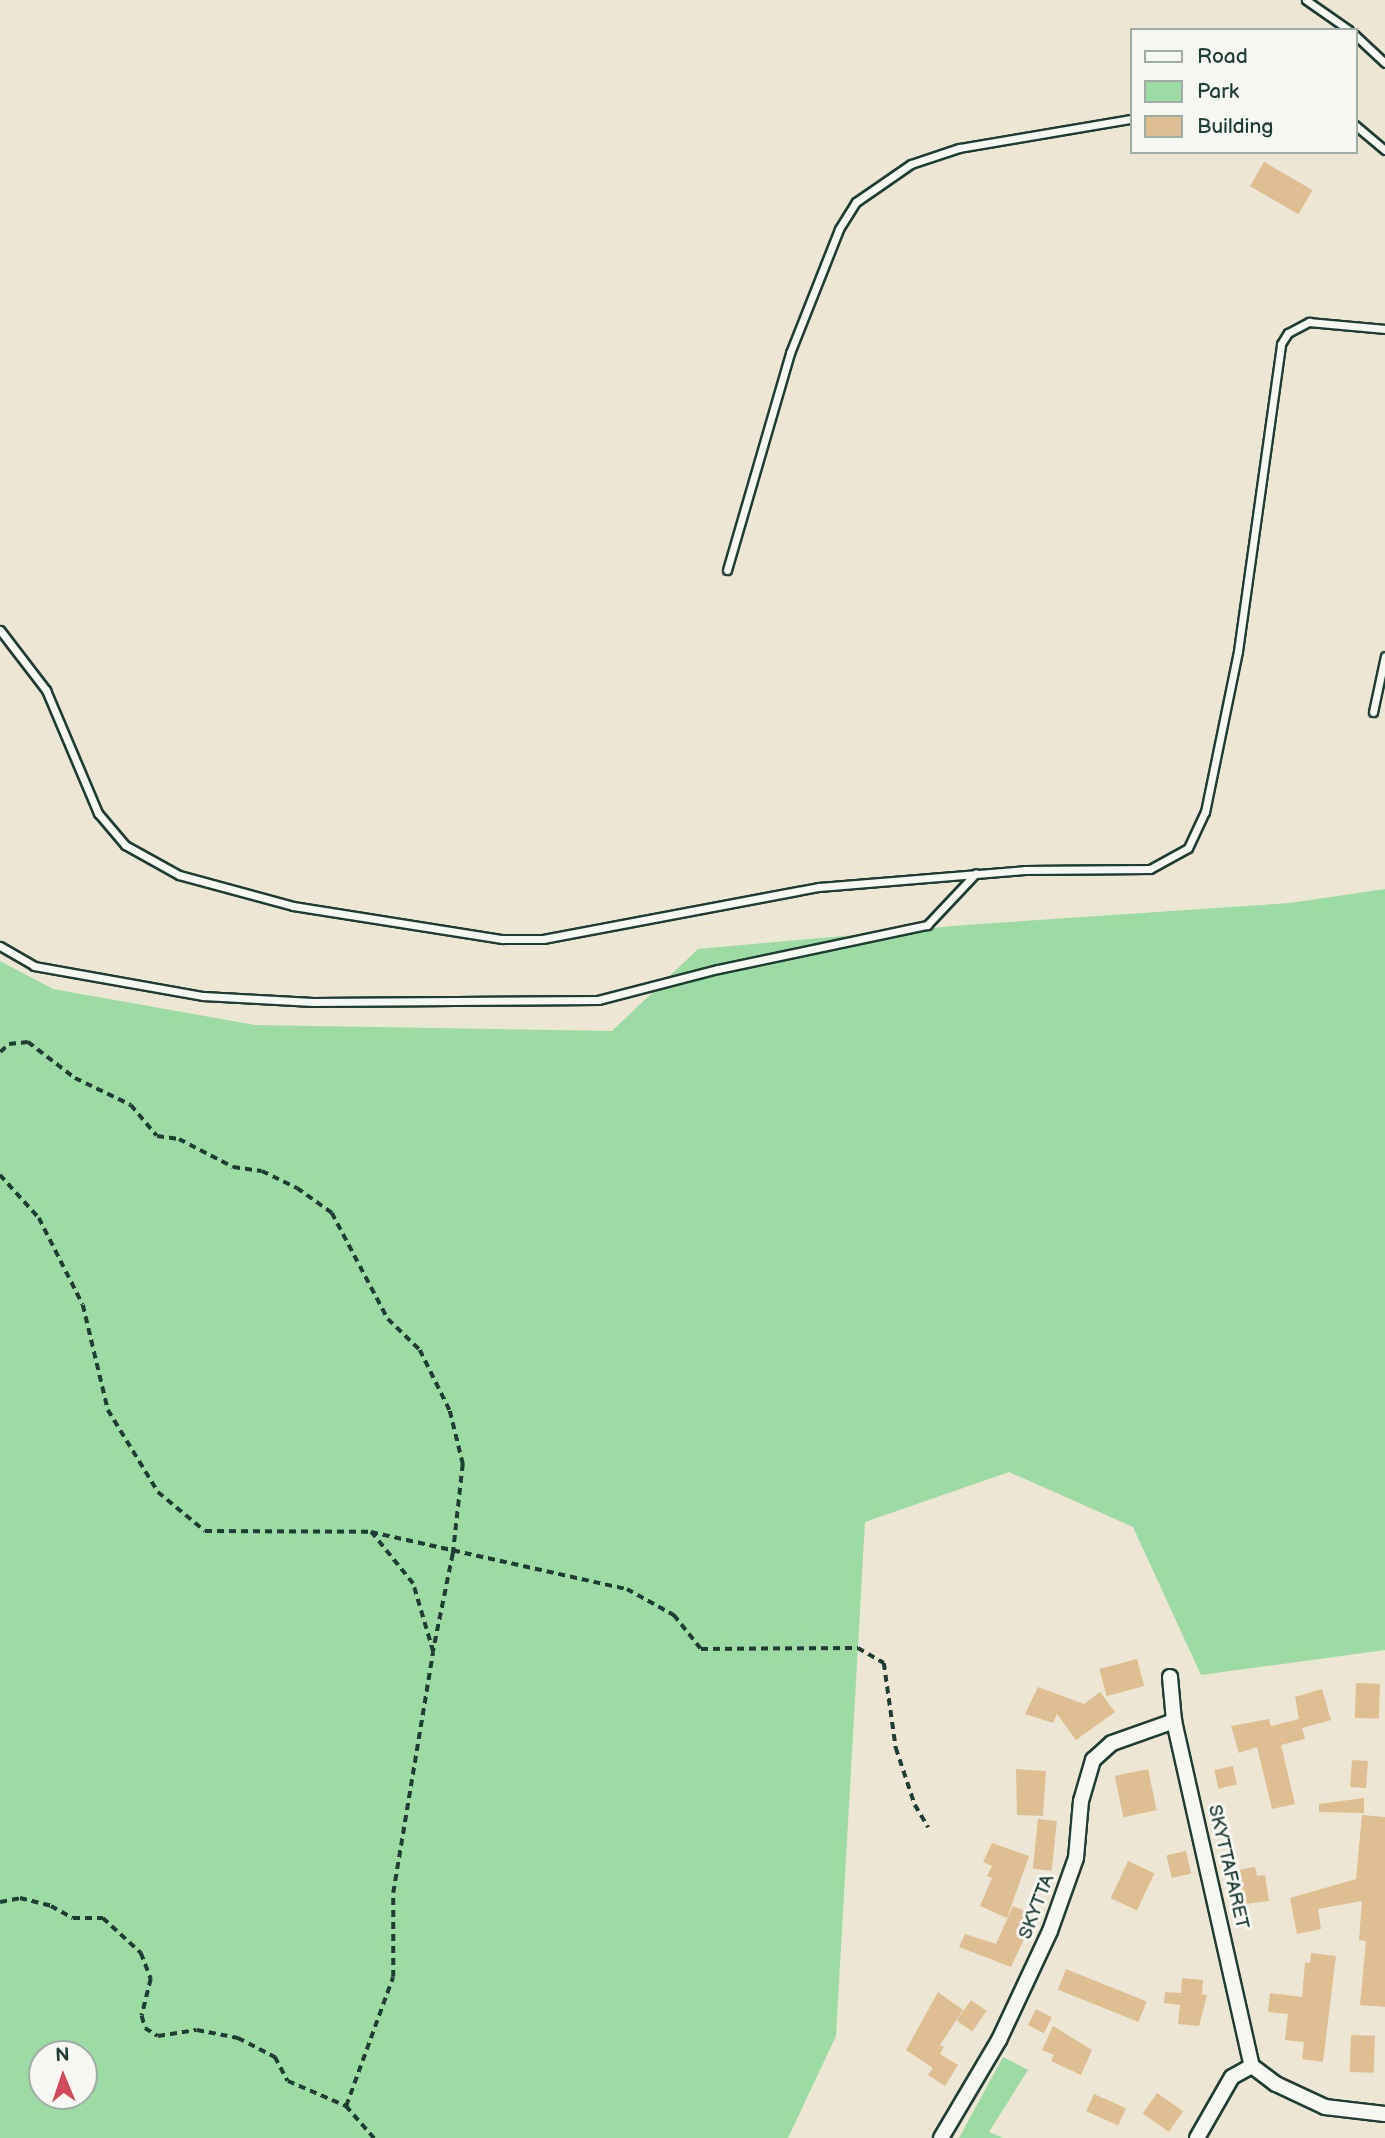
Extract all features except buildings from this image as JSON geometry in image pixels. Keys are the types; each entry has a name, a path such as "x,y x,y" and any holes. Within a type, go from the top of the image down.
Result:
{"street":[{"name":"SKYTTAFARET","path":"1170,1677 1174,1721 1252,2066"},
{"name":"SKYTTA","path":"941,2138 999,2040 1051,1931 1076,1858 1081,1801 1093,1760 1112,1743 1174,1721"},
{"path":"1198,2138 1232,2077 1252,2066 1276,2084 1325,2107 1385,2114"}],"lane":[{"path":"1306,0 1346,28"},
{"path":"1357,37 1385,63"},
{"path":"727,570 790,353 839,229 856,202 911,164 959,148 1130,118"},
{"path":"1357,127 1385,150"},
{"path":"0,630 46,690 98,813 125,845 179,875 293,906 478,936 543,939 749,897 977,873 1139,870 1169,862 1188,848 1205,811 1238,651 1281,344 1297,326 1309,322 1385,329"},
{"path":"1373,712 1385,656"},
{"path":"0,946 34,967 203,996 313,1002 598,1000 718,969 927,925 977,873"}],"path":[{"path":"0,1052 9,1044 28,1042 75,1079 131,1105 157,1136 179,1139 233,1167 262,1171 297,1188 332,1213 387,1319 420,1350 450,1411 463,1464 453,1554 433,1652 393,1894 393,1977 346,2106"},
{"path":"0,1175 39,1218 83,1306 108,1410 158,1492 205,1531 371,1532 453,1554 627,1589 674,1615 701,1649 858,1648 884,1663 896,1748 915,1805 928,1828"},
{"path":"371,1532 413,1584 433,1652"},
{"path":"0,1902 20,1898 51,1906 73,1918 103,1918 141,1953 151,1979 142,2016 145,2028 158,2036 197,2031 238,2038 275,2057 288,2081 346,2106 374,2138"}],"green space":[{"path":"1385,889 1385,1650 1201,1675 1133,1527 1009,1472 865,1522 836,2036 788,2138 0,2138 0,961 53,989 255,1025 612,1031 698,949 965,925 1290,903"},
{"path":"1003,2057 1028,2070 989,2132 1003,2138 959,2138"}]}
